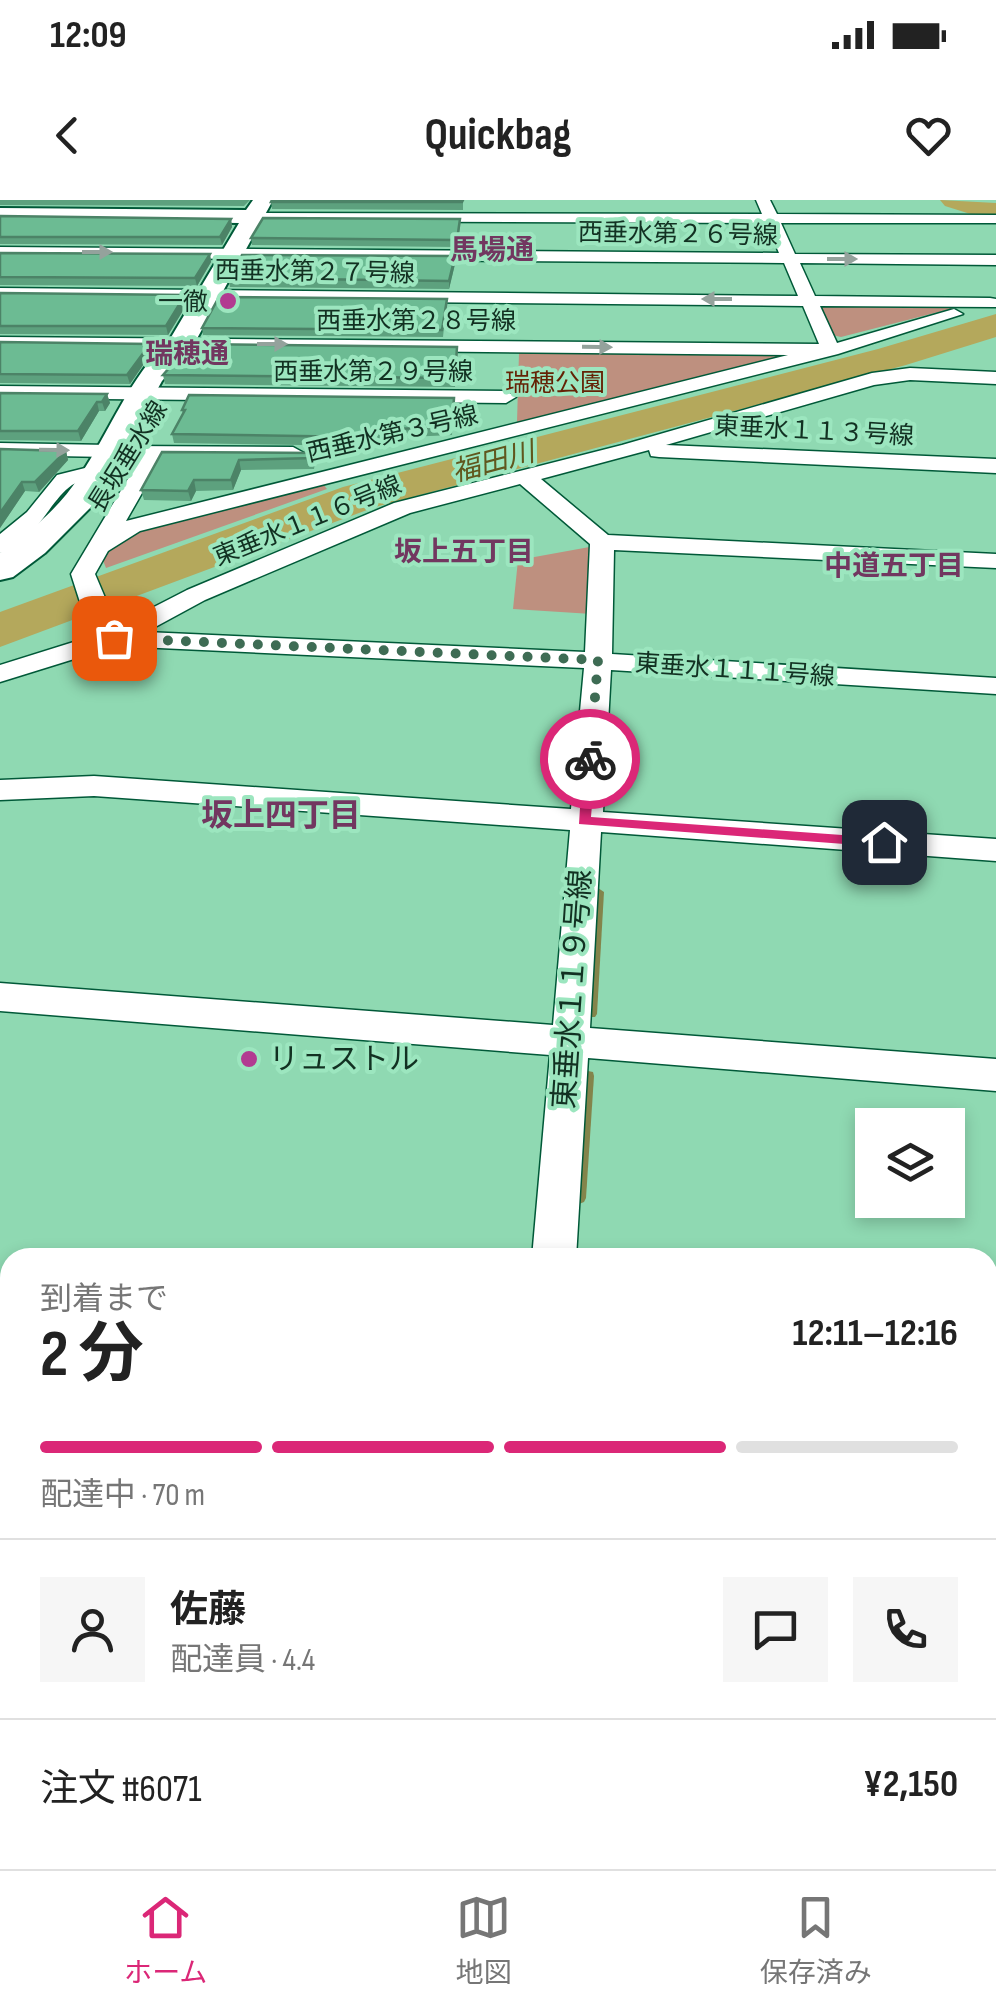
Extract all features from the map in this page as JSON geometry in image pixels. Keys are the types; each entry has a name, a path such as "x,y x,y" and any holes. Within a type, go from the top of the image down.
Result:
{"main road":[{"path":"0,214 258,208"},
{"name":"長坂垂水線","path":"1,584 76,532 106,498 151,395 185,359 182,344 258,208"},
{"name":"長坂垂水線","path":"1,584 124,456"}],"street":[{"path":"763,200 831,350"},
{"path":"932,200 994,221"},
{"path":"258,208 515,210 773,221 994,221"},
{"path":"502,435 515,210"},
{"name":"西垂水第２６号線","path":"0,252 232,253 511,324 789,259 996,260"},
{"name":"西垂水第２７号線","path":"0,293 210,294 511,324 808,300 993,301"},
{"name":"西垂水第３号線","path":"95,549 132,526 831,350 993,301"},
{"name":"西垂水第２８号線","path":"0,342 182,344 511,324 831,350"},
{"name":"西垂水第２９号線","path":"0,392 151,395 511,324"},
{"name":"東垂水１１６号線","path":"0,674 402,508 629,449 872,379 910,374 996,378"},
{"path":"0,449 124,456 410,455"},
{"name":"東垂水１１３号線","path":"629,449 996,466"},
{"path":"0,546 35,517 65,480 124,456"},
{"path":"107,631 83,574 95,549 124,456"},
{"path":"523,476 602,542 996,561"},
{"path":"0,516 35,517"},
{"name":"東垂水１１９号線","path":"555,1248 598,660 602,542"},
{"name":"東垂水１１１号線","path":"107,631 996,686"},
{"path":"0,790 94,786 996,850"},
{"path":"0,998 996,1074"}],"green space":[{"path":"818,306 962,306 841,337 832,335"},
{"name":"瑞穂公園","path":"525,349 788,355 525,424 517,422 519,353"},
{"path":"323,484 327,489 106,568 102,558 127,535"},
{"path":"595,546 592,614 513,609 518,560"}],"building":[{"path":"272,200 463,200 271,202"},
{"path":"0,216 231,219 220,237 0,237"},
{"path":"263,218 460,219 457,240 251,238"},
{"path":"0,253 210,254 195,278 0,277"},
{"path":"242,255 455,256 449,281 228,278"},
{"path":"0,293 185,295 166,326 0,326"},
{"path":"219,297 447,299 442,330 202,328"},
{"path":"0,342 150,344 127,375 0,374"},
{"path":"190,344 457,347 455,378 163,375"},
{"path":"0,393 107,394 78,431 0,431"},
{"path":"189,395 454,398 452,427 363,430 362,437 172,434"},
{"path":"0,449 66,451 35,482 22,482 0,513"},
{"path":"162,452 314,453 313,458 239,460 231,480 194,480 188,491 141,490"}],"waterway":[{"name":"福田川","path":"955,200 996,213"},
{"name":"福田川","path":"0,631 359,497 892,357 996,325"},
{"path":"591,1014 598,892"},
{"path":"579,1198 588,1076"}],"way so far":[{"path":"114,638 598,660 590,759"}],"place":[{"name":"一徹","path":"228,301"},
{"name":"リュストル","path":"249,1059"}],"district":[{"name":"馬場通","path":"492,249"},
{"name":"瑞穂通","path":"187,353"},
{"name":"坂上五丁目","path":"464,551"},
{"name":"中道五丁目","path":"894,565"},
{"name":"坂上四丁目","path":"281,815"}],"route":[{"path":"590,759 584,821 884,842"}]}
